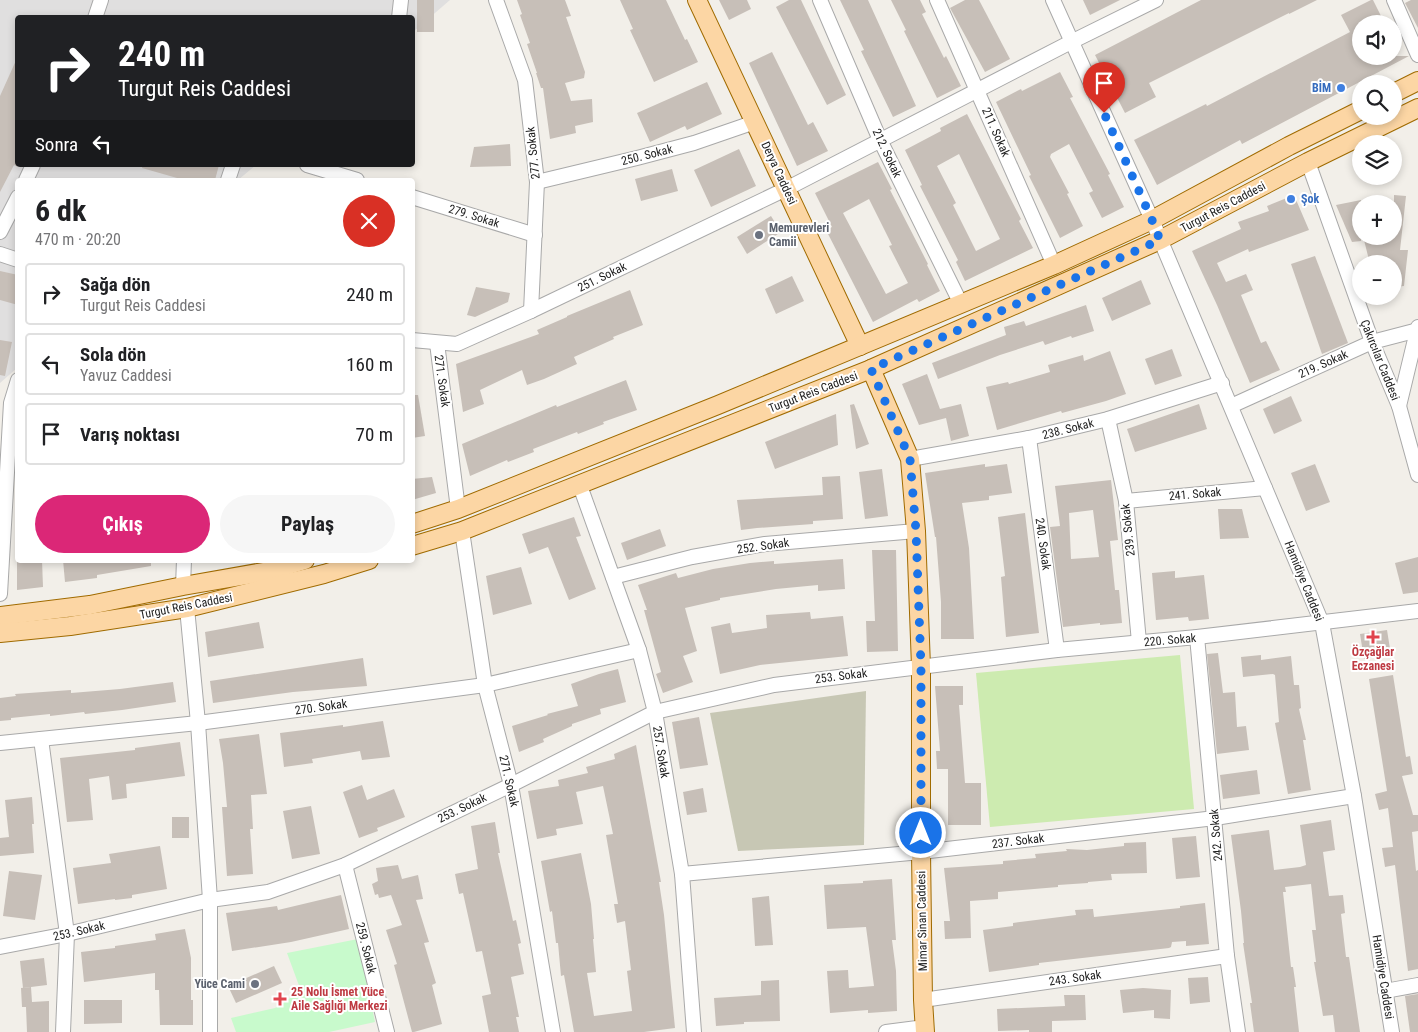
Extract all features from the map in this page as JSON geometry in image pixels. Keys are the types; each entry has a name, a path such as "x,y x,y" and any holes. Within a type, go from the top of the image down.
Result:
{"main road":[{"name":"Derya Caddesi","path":"697,0 860,346"},
{"path":"1402,89 1418,81"},
{"name":"Turgut Reis Caddesi","path":"415,545 462,531 871,369 1160,240 1308,162 1418,108"},
{"name":"Turgut Reis Caddesi","path":"415,523 458,509 1054,265 1152,220 1289,146 1352,114"},
{"name":"Mimar Sinan Caddesi","path":"871,369 910,459 916,531 921,666 921,852 925,1030"},
{"name":"Turgut Reis Caddesi","path":"0,616 90,605 183,586 269,572 296,563"},
{"name":"Turgut Reis Caddesi","path":"0,633 70,626 187,608 324,574 359,563"}],"street":[{"path":"96,15 101,0"},
{"path":"400,15 401,0"},
{"name":"277. Sokak","path":"496,0 525,80 537,182 531,311"},
{"name":"212. Sokak","path":"820,0 880,140 961,304"},
{"name":"211. Sokak","path":"937,0 1054,265"},
{"name":"Hamidiye Caddesi","path":"1052,0 1152,220 1322,622 1354,796 1392,1032"},
{"name":"251. Sokak","path":"415,340 456,344 531,311 786,189 1156,0"},
{"path":"1394,0 1418,55"},
{"name":"250. Sokak","path":"537,182 694,143 755,122"},
{"name":"Çakırcılar Caddesi","path":"1308,162 1372,342 1399,406 1418,475"},
{"path":"322,167 338,169 354,178"},
{"name":"279. Sokak","path":"415,198 535,235"},
{"path":"0,232 15,203"},
{"path":"0,254 15,259"},
{"path":"1399,406 1418,329"},
{"name":"219. Sokak","path":"1231,406 1372,342 1418,329"},
{"name":"271. Sokak","path":"437,343 458,509"},
{"name":"238. Sokak","path":"910,459 1029,438 1108,419 1222,383"},
{"path":"0,594 12,470 9,403 15,388"},
{"name":"239. Sokak","path":"1108,419 1126,501 1139,642"},
{"name":"240. Sokak","path":"1029,438 1057,650"},
{"name":"257. Sokak","path":"579,484 639,650 655,712 682,874 694,1032"},
{"name":"241. Sokak","path":"1126,501 1265,488"},
{"name":"271. Sokak","path":"462,531 484,685 511,785 552,1032"},
{"name":"252. Sokak","path":"614,577 692,557 765,544 916,531"},
{"path":"183,586 184,563"},
{"path":"187,608 198,723 210,900 210,1032"},
{"name":"220. Sokak","path":"921,666 1057,650 1198,637 1418,611"},
{"name":"242. Sokak","path":"1198,637 1227,956 1238,1032"},
{"name":"270. Sokak","path":"0,743 198,723 484,685 639,650"},
{"name":"253. Sokak","path":"0,948 210,900 268,892 345,864 511,785 655,712 774,684 921,666"},
{"path":"42,740 67,934 63,1032"},
{"name":"237. Sokak","path":"682,874 921,852 1214,818 1354,796"},
{"name":"259. Sokak","path":"345,864 387,1032"},
{"name":"243. Sokak","path":"923,1000 1227,956"},
{"path":"1385,991 1418,985"},
{"path":"886,1032 925,1030"}],"shaded area":[{"path":"0,0 450,0 415,30 415,15 15,15 15,167 254,167 240,178 15,178 15,370 0,383"},
{"path":"866,691 864,845 738,851 710,713"}],"green space":[{"path":"1180,655 1194,809 990,827 976,673"},
{"path":"358,939 375,1022 329,1032 236,1032 231,1018 275,1008 301,991 287,953"}],"building":[{"path":"417,0 434,0 434,32 417,32"},
{"path":"517,0 565,0 571,16 566,17 585,72 584,78 565,83 571,101 592,99 593,122 575,126 576,133 550,139 543,88 541,88 527,44 530,43"},
{"path":"620,0 666,0 698,62 654,82 630,30 633,29"},
{"path":"719,0 747,0 751,9 729,20"},
{"path":"789,0 801,0 846,95 827,105 776,7"},
{"path":"840,0 868,0 916,106 893,117 861,51 864,50"},
{"path":"891,0 920,0 926,12 922,14 944,58 946,56 961,86 937,98"},
{"path":"965,0 979,0 1010,59 985,72 950,8"},
{"path":"1083,0 1120,0 1090,15"},
{"path":"1201,0 1317,0 1149,83 1156,97 1125,113 1095,55"},
{"path":"1373,0 1380,15 1352,15 1352,65 1392,65 1373,75 1352,75 1352,86 1242,144 1240,140 1157,185 1134,140 1206,104 1207,106 1350,32 1341,15"},
{"path":"1411,0 1418,0 1418,28 1405,3"},
{"path":"772,52 808,125 813,122 828,151 797,166 749,63"},
{"path":"15,63 15,166 0,192 0,96"},
{"path":"1060,72 1073,97 1070,98 1110,174 1108,175 1124,207 1102,218 1089,193 1093,191 1069,144 1051,154 1050,157 1069,193 1067,194 1083,226 1060,238 1029,176 1031,175 996,102"},
{"path":"707,82 722,114 687,130 685,126 650,142 637,113"},
{"path":"967,114 1021,219 1019,221 1033,248 965,281 956,262 958,260 920,186 922,185 905,150 941,131 940,128","holes":["959,154 1000,239 976,251 953,205 956,203 937,166"]},
{"path":"510,144 511,166 470,167 474,147"},
{"path":"739,149 756,186 711,207 694,170"},
{"path":"878,162 940,291 919,302 917,299 873,322 826,230 832,227 815,193","holes":["869,199 892,245 889,246 908,283 886,294 843,213"]},
{"path":"218,167 216,178 177,178 142,168"},
{"path":"672,169 678,191 641,201 635,179"},
{"path":"1294,195 1309,230 1249,252 1248,249 1217,263 1226,282 1246,274 1253,290 1241,295 1261,343 1266,341 1280,370 1250,383 1192,251 1241,229 1238,222 1269,211 1267,206"},
{"path":"1402,196 1406,196 1402,232"},
{"path":"1352,202 1352,242 1336,205"},
{"name":"Memurevleri Camii","path":"771,216 781,232 747,254 737,237"},
{"path":"1365,245 1401,245 1400,250 1408,250 1404,286 1402,286 1402,255 1368,255"},
{"path":"1315,256 1348,343 1322,354 1291,264"},
{"path":"0,271 15,274 15,304 0,300"},
{"path":"792,276 804,301 776,314 765,289"},
{"path":"1141,280 1151,304 1112,321 1102,298"},
{"path":"476,287 510,293 508,302 475,317 467,315"},
{"path":"630,290 643,325 613,337 614,339 574,357 577,364 544,379 527,385 522,370 480,390 484,404 463,412 456,364 539,334 537,330"},
{"path":"1086,305 1094,331 1072,338 1071,336 1045,345 1043,341 938,379 932,363 1006,335 1004,327 1024,321 1026,326"},
{"path":"0,340 12,342 5,376 0,375"},
{"path":"1172,349 1182,376 1155,385 1145,359"},
{"path":"1110,351 1126,394 997,430 986,387 1008,382 1009,384 1050,372 1048,365 1083,355 1084,361"},
{"path":"927,374 940,409 961,404 969,436 951,441 946,418 919,425 902,384"},
{"path":"626,380 637,410 603,422 604,424 578,434 577,432 533,449 534,452 508,462 507,460 470,476 462,444 556,405 557,407"},
{"path":"415,395 418,395 425,436 415,438"},
{"path":"1291,396 1302,421 1274,434 1263,409"},
{"path":"854,404 869,444 856,449 850,405"},
{"path":"1199,404 1207,429 1135,452 1127,429"},
{"path":"836,414 838,445 775,469 765,442"},
{"path":"985,464 985,467 1007,464 1012,493 989,496 989,500 962,503 969,548 974,639 941,639 941,602 936,537 925,473"},
{"path":"1315,464 1330,502 1306,511 1291,473"},
{"path":"882,469 888,516 865,519 859,472"},
{"path":"840,476 843,519 813,521 813,524 741,530 737,500 823,495 822,477"},
{"path":"432,477 436,493 415,499 415,479"},
{"path":"1111,480 1118,540 1110,541 1115,590 1119,590 1122,623 1063,627 1050,527 1060,526 1055,486","holes":["1093,510 1099,557 1071,559 1069,513"]},
{"path":"1218,509 1242,509 1249,538 1220,539"},
{"path":"1025,513 1039,633 1006,637 1001,577 1005,576 998,517"},
{"path":"574,517 581,536 576,537 596,589 569,600 548,547 529,554 522,534"},
{"path":"660,529 666,546 627,560 621,543"},
{"path":"872,550 896,550 898,651 867,652 866,621 875,621"},
{"path":"1418,557 1418,592 1403,594 1395,563"},
{"path":"843,559 845,589 818,591 818,585 776,589 720,598 720,600 685,608 697,651 683,656 693,682 663,693 656,674 661,672 644,610 647,610 638,585 676,573 678,578 713,569 750,563 774,561 774,564"},
{"path":"17,563 42,563 43,587 17,590"},
{"path":"63,563 151,563 151,566 97,575 97,578 65,582"},
{"path":"521,567 532,604 493,615 486,576"},
{"path":"1175,571 1175,578 1204,575 1209,619 1189,621 1188,617 1156,620 1152,573"},
{"path":"810,612 811,619 843,616 848,656 760,665 720,674 711,627 730,623 732,633 767,628 766,615"},
{"path":"259,622 264,648 208,657 205,632"},
{"path":"1387,630 1391,655 1364,659 1360,634"},
{"path":"1218,653 1223,693 1235,692 1237,727 1246,726 1249,750 1217,754 1207,654"},
{"path":"1261,655 1261,660 1291,656 1294,685 1299,685 1301,708 1299,709 1306,740 1303,740 1311,790 1288,794 1275,723 1279,722 1275,675 1243,677 1241,657"},
{"path":"363,658 367,686 293,692 213,703 210,681"},
{"path":"618,669 626,702 600,709 601,714 572,724 572,726 543,739 544,742 519,752 512,726 578,706 571,684"},
{"path":"1393,675 1406,757 1410,756 1413,774 1402,776 1413,815 1418,815 1418,831 1412,832 1416,871 1418,870 1418,969 1408,971 1395,865 1385,867 1382,848 1393,847 1388,808 1379,810 1375,794 1387,791 1369,679"},
{"path":"173,682 176,702 85,714 84,712 50,716 50,714 0,721 0,698 16,696 15,694 71,690 71,693"},
{"path":"935,686 963,686 963,705 959,705 965,783 981,783 981,825 948,825 948,769 937,769 936,751 940,751"},
{"path":"699,717 708,765 680,769 672,722"},
{"path":"383,721 390,757 362,760 360,751 312,759 313,763 284,767 280,733"},
{"path":"259,734 267,794 251,795 253,829 250,829 253,874 227,876 222,807 227,807 219,739"},
{"path":"180,742 185,776 126,784 127,798 112,800 109,776 89,779 93,820 67,822 60,758 135,750 135,748"},
{"path":"636,745 661,882 659,882 675,1028 644,1032 574,1032 564,975 561,976 558,943 556,943 552,911 550,912 541,861 581,853 591,904 594,939 596,972 587,973 594,1016 632,1011 627,971 631,970 625,921 617,923 614,904 618,904 606,835 613,834 603,786 576,792 583,824 556,829 557,835 537,839 528,791 559,786 558,780 588,773 586,767 615,759 614,754"},
{"path":"1257,770 1260,794 1223,799 1220,775"},
{"path":"362,785 367,800 394,789 405,817 377,828 378,831 359,838 343,792"},
{"path":"703,788 707,812 687,815 683,792"},
{"path":"32,797 34,853 0,856 0,838 9,837 5,800"},
{"path":"311,806 320,854 292,859 283,811"},
{"path":"172,817 189,817 189,838 172,838"},
{"path":"1331,820 1335,850 1323,852 1329,896 1343,895 1345,913 1341,914 1346,957 1349,957 1360,1032 1335,1032 1333,1015 1323,1016 1314,962 1316,962 1312,930 1316,930 1311,884 1285,887 1286,892 1283,892 1291,967 1293,967 1296,987 1294,987 1299,1032 1254,1032 1231,835 1269,830 1274,870 1300,867 1306,865 1300,825"},
{"path":"495,822 500,853 498,853 513,921 516,920 521,943 518,944 524,974 511,977 519,1017 516,1017 519,1032 489,1032 482,996 491,994 482,951 476,952 463,893 459,894 455,874 478,869 471,826"},
{"path":"1196,836 1200,877 1176,879 1172,838"},
{"path":"1146,842 1147,873 1111,874 1112,880 998,892 998,899 970,901 971,938 945,939 944,921 950,921 944,868 1003,864 1003,861 1036,858 1035,854 1067,851 1066,849 1087,850 1124,846 1124,843"},
{"path":"160,846 167,889 132,895 132,898 78,904 73,868 111,863 109,854"},
{"path":"398,865 402,879 418,875 423,899 416,900 429,942 424,943 436,983 432,985 442,1024 414,1032 412,1032 394,965 397,964 386,930 402,925 391,895 379,898 378,894 375,895 372,884 378,881 376,868"},
{"path":"9,871 42,875 35,920 3,916"},
{"path":"892,879 896,940 892,940 896,971 897,1011 868,1013 868,1010 830,1013 827,971 848,970 849,988 874,986 866,927 827,929 824,885"},
{"path":"341,895 349,929 291,942 232,951 226,913 277,906 278,910"},
{"path":"769,896 773,945 755,946 752,898"},
{"path":"1205,903 1209,944 1186,946 1186,941 1172,942 1169,948 1039,963 1039,965 989,972 983,930 1013,926 1013,923 1076,915 1075,910 1093,909 1094,917 1180,908 1180,906"},
{"path":"185,929 191,958 193,1025 160,1025 159,990 155,990 155,973 84,982 81,952 156,940 155,934"},
{"path":"44,958 47,985 23,988 20,961"},
{"name":"Yüce Cami","path":"274,966 282,983 236,1003 228,986"},
{"path":"1208,977 1210,1002 1190,1004 1188,978"},
{"path":"779,980 780,1021 744,1022 744,1024 716,1026 714,998 761,995 761,981"},
{"path":"31,987 32,1002 49,1001 49,1032 27,1032 26,1007 22,1007 21,988"},
{"path":"1143,988 1171,990 1170,1019 1154,1018 1154,1010 1123,1013 1120,990"},
{"path":"1418,994 1418,1032 1410,1032 1405,996"},
{"path":"1064,995 1085,995 1086,1020 1052,1021 1052,1032 1029,1032 1029,1030 998,1031 997,1009 1065,1006"},
{"path":"84,1000 122,1000 122,1023 84,1024"}],"place":[{"name":"BİM","path":"1341,88"},
{"name":"Şok","path":"1291,199"},
{"name":"Memurevleri Camii","path":"759,235"},
{"name":"Özçağlar Eczanesi","path":"1373,637"},
{"name":"Yüce Cami","path":"255,984"},
{"name":"25 Nolu İsmet Yüce Aile Sağlığı Merkezi","path":"280,999"}],"route":[{"path":"921,833 921,666 916,531 910,459 871,369 1160,240 1104,113"}]}
